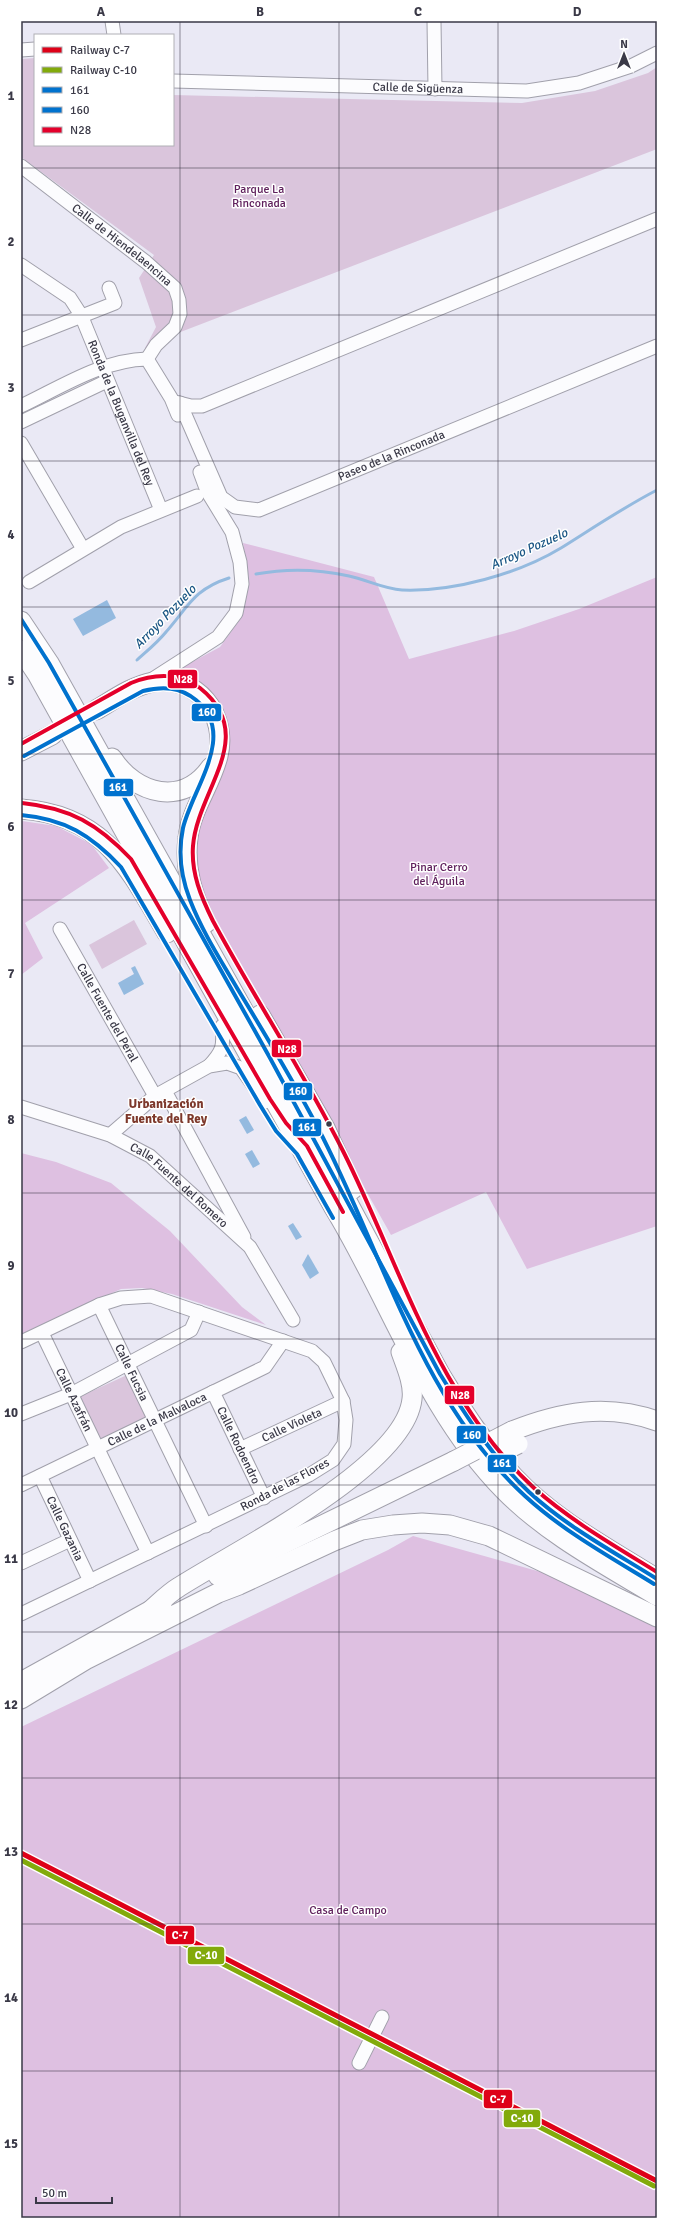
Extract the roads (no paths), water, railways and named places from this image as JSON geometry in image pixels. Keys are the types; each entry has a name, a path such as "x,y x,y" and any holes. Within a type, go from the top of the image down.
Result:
{"highway":[{"path":"23,623 49,664 270,1058 440,1374 470,1421 492,1452 514,1478 543,1504 572,1526 657,1579"},
{"path":"21,650 52,701 333,1206 358,1247 443,1411 477,1460 504,1490 544,1524 567,1541 657,1596"},
{"path":"49,664 83,706 120,772 145,789 158,792 184,789 203,777 218,757"},
{"path":"21,668 132,863 184,961"},
{"path":"96,710 144,684 153,682 173,682 200,695 214,710 218,718 220,737 218,757 192,822 188,837 187,867 190,884 206,922 302,1086 335,1146 412,1321"},
{"path":"21,751 52,735"},
{"path":"21,809 42,811 70,820 104,840 126,863 265,1102 281,1127 302,1150"},
{"path":"151,1610 178,1587 290,1521 366,1465 400,1431 409,1413 413,1398 410,1378 403,1359 333,1206"},
{"path":"21,1682 151,1610 457,1466 560,1415 589,1411 620,1412 657,1421"},
{"path":"515,1438 590,1421 620,1422 648,1427 657,1431"},
{"path":"218,1593 236,1581 457,1466"},
{"path":"21,1699 87,1659 218,1593 239,1585 334,1540 362,1530 393,1525 422,1523 450,1525 490,1536 657,1617"},
{"path":"572,1526 605,1538 657,1569"}],"street":[{"path":"112,21 114,34"},
{"path":"434,21 435,89"},
{"path":"21,50 34,49"},
{"name":"Calle de Sigüenza","path":"174,81 527,91 579,83 630,66 657,53"},
{"name":"Calle de Hiendelaencina","path":"21,166 146,262 175,288 180,300 180,314 175,327 156,345 147,359"},
{"path":"176,402 191,406 202,406 657,219"},
{"name":"Ronda de la Buganvilla del Rey","path":"21,265 70,298 81,315 161,510"},
{"path":"21,340 81,315 115,303 109,288"},
{"name":"Paseo de la Rinconada","path":"147,359 176,402 221,496 235,507 259,510 657,346"},
{"path":"21,406 102,368 129,359 147,359"},
{"path":"21,422 107,381"},
{"path":"144,684 218,637 236,613 242,584 240,562 232,532 207,491 176,402"},
{"path":"21,443 83,549"},
{"path":"28,582 121,527 197,496"},
{"name":"Calle Fuente del Peral","path":"60,929 160,1093 250,1247"},
{"path":"110,1135 160,1093 209,1066 220,1054 224,1044 222,1026"},
{"path":"209,1066 227,1063 241,1068 265,1102"},
{"name":"Calle Fuente del Romero","path":"21,1107 110,1135 150,1156 250,1247 293,1320"},
{"name":"Ronda de las Flores","path":"21,1342 99,1305 121,1298 151,1296 312,1352 324,1362 343,1401 346,1420 344,1444 333,1460 309,1475 21,1614"},
{"name":"Calle Fucsia","path":"99,1305 206,1526"},
{"path":"21,1414 72,1394 191,1330 199,1312"},
{"name":"Calle Azafrán","path":"42,1333 148,1553"},
{"name":"Calle de la Malvaloca","path":"21,1485 265,1367 283,1341"},
{"name":"Calle Rodoendro","path":"212,1392 264,1498"},
{"name":"Calle Violeta","path":"240,1449 343,1401"},
{"name":"Calle Gazania","path":"40,1476 90,1581"},
{"path":"21,1563 70,1540"},
{"path":"361,2059 382,2017"}],"water":[{"path":"107,600 116,618 83,636 73,619"},
{"path":"135,966 144,984 124,995 118,983 134,974 131,968"},
{"path":"246,1116 254,1130 247,1134 239,1120"},
{"path":"252,1150 260,1164 253,1168 245,1154"},
{"path":"293,1223 302,1237 296,1240 288,1226"},
{"path":"308,1254 319,1273 310,1279 302,1265"}],"waterway":[{"name":"Arroyo Pozuelo","path":"256,574 291,570 326,572 349,576 389,588 402,590 442,588 484,580 525,566 544,557 657,490"},
{"name":"Arroyo Pozuelo","path":"137,660 160,639 199,593 217,582 229,578"}],"rail line":[{"name":"C-7","path":"21,1853 657,2181"},
{"name":"C-10","path":"21,1860 654,2186"}],"district":[{"name":"Urbanización Fuente del Rey","path":"166,1112"}],"park label":[{"name":"Parque La Rinconada","path":"259,196"},
{"name":"Pinar Cerro del Águila","path":"439,874"},
{"name":"Casa de Campo","path":"348,1910"}]}
